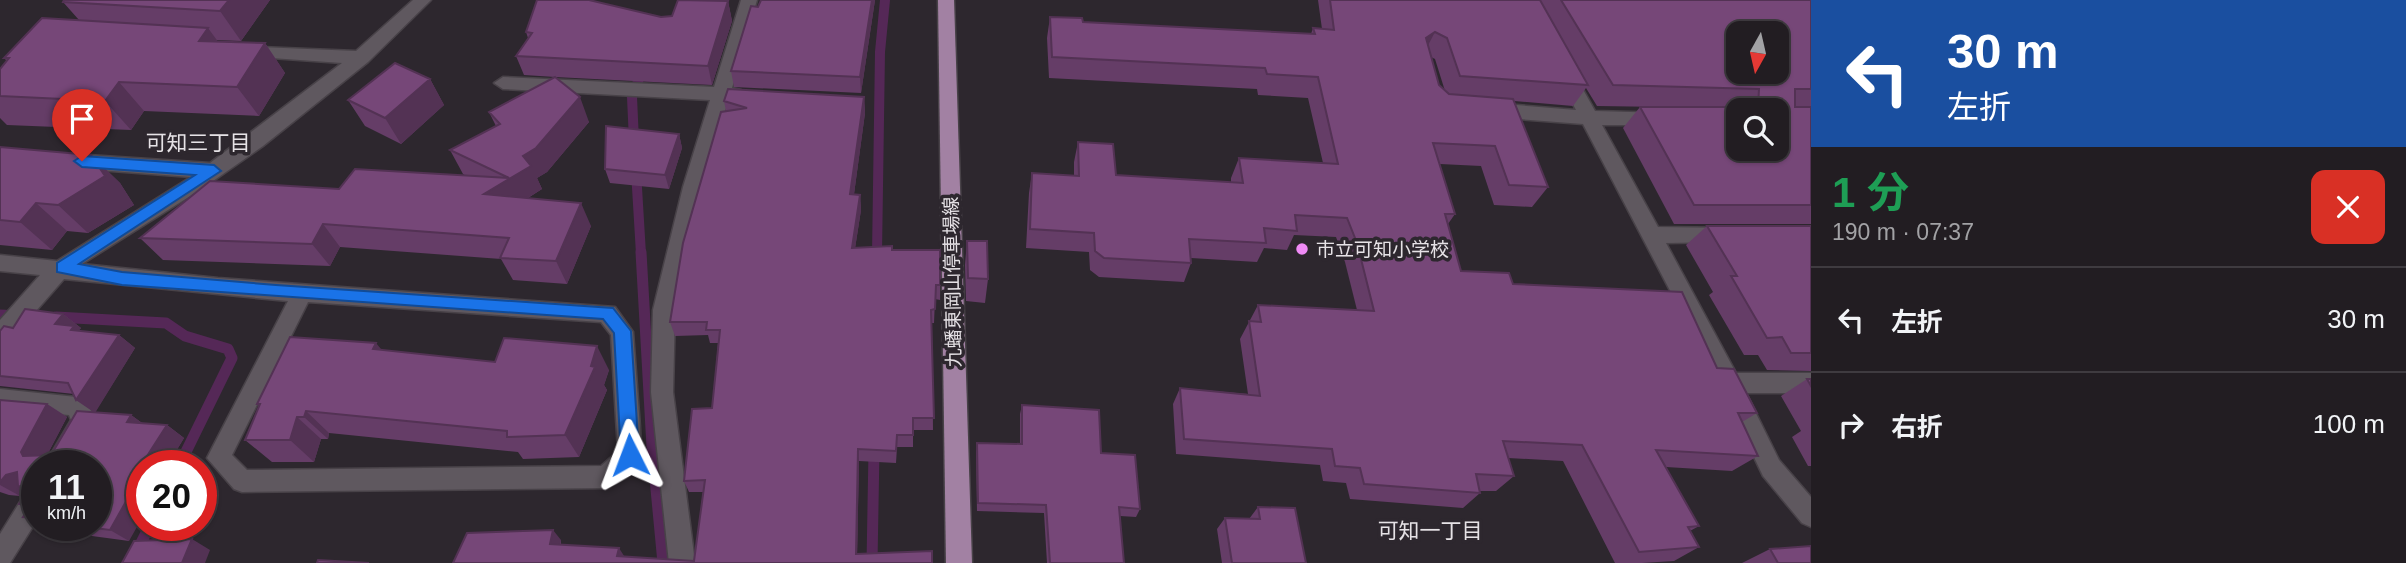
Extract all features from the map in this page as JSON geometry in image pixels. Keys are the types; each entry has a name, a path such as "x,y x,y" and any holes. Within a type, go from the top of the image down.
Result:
{"main road":[{"name":"九蟠東岡山停車場線","path":"946,0 959,563"}],"street":[{"path":"9,324 62,267 214,171 292,116 362,58 423,0"},
{"path":"682,563 662,392 664,310 693,187 749,0"},
{"path":"218,49 362,58"},
{"path":"1558,59 1653,234 1771,468 1811,515"},
{"path":"503,83 747,96"},
{"path":"1477,109 1592,118 1685,118"},
{"path":"55,159 214,171"},
{"path":"1653,234 1745,234"},
{"path":"0,263 62,267 122,279 302,294 607,313 622,331 630,455 606,477 242,481 219,458 302,294"},
{"path":"1730,383 1811,383"},
{"path":"0,399 78,405 83,421 66,450"},
{"path":"0,557 21,522"}],"building":[{"path":"229,0 220,11 63,2"},
{"path":"537,0 589,0 661,17 672,16 678,0 728,1 708,66 516,56 532,33 526,32"},
{"path":"761,0 872,0 860,77 731,71 751,6 758,7"},
{"path":"1330,0 1540,0 1588,85 1460,76 1447,38 1435,32 1426,38 1439,85 1449,94 1513,99 1548,187 1509,185 1495,146 1433,143 1455,214 1445,214 1461,271 1509,273 1513,284 1682,292 1717,368 1734,369 1757,413 1738,413 1758,456 1656,450 1699,526 1688,527 1699,547 1639,552 1582,445 1503,441 1514,476 1476,474 1480,493 1364,484 1360,468 1335,466 1332,449 1184,439 1180,388 1260,396 1249,321 1261,322 1258,305 1374,311 1357,243 1347,218 1295,215 1297,231 1264,228 1266,243 1189,239 1191,263 1104,258 1095,251 1094,233 1030,229 1032,173 1079,176 1078,142 1113,144 1116,175 1243,183 1239,158 1338,164 1318,77 1267,74 1265,68 1052,57 1050,17 1082,18 1083,22 1315,34 1313,28 1334,30"},
{"path":"1561,0 1811,0 1811,89 1795,89 1795,107 1811,107 1811,205 1694,205 1640,107 1726,107 1726,161 1789,161 1789,98 1758,98 1759,89 1613,85"},
{"path":"42,18 208,28 199,41 265,43 237,87 119,82 105,101 0,96 0,69 9,58 4,58"},
{"path":"395,63 430,79 385,118 348,100"},
{"path":"555,77 580,97 536,148 523,156 531,166 484,194 581,203 556,261 500,258 509,238 323,224 312,244 140,238 210,181 339,189 355,169 509,178 450,150 500,124 489,112"},
{"path":"728,89 864,97 850,194 860,195 852,248 892,246 892,250 940,250 940,285 936,285 935,309 931,310 934,418 913,418 913,435 897,435 896,451 858,449 856,554 932,551 932,563 453,563 467,533 553,530 550,544 619,548 617,556 694,561 705,480 684,481 692,409 712,408 720,330 706,330 707,322 670,322 683,243 721,112 747,108 724,101"},
{"path":"606,126 679,134 665,175 605,169"},
{"path":"0,147 91,155 105,176 58,205 36,203 20,222 0,220"},
{"path":"1707,226 1811,226 1811,353 1791,353 1782,337 1767,338 1731,276 1737,276"},
{"path":"967,241 987,241 988,279 968,278"},
{"path":"25,309 63,314 55,324 74,326 71,330 119,335 76,400 68,383 0,376 0,331 4,326 13,328"},
{"path":"290,337 376,343 373,349 495,362 504,338 597,346 591,366 595,367 565,435 507,437 507,431 306,411 304,417 297,417 290,440 245,440 260,404 257,404"},
{"path":"0,400 47,404 21,450 21,486 18,486 17,472 6,475 0,482"},
{"path":"1022,405 1099,410 1101,453 1135,455 1140,509 1119,507 1124,563 1050,563 1046,505 978,503 977,443 1022,444"},
{"path":"77,411 131,415 127,422 167,425 151,450 126,450 126,502 112,526 112,450 54,450"},
{"path":"1258,507 1295,508 1306,563 1232,563 1225,518 1260,519"},
{"path":"134,541 191,541 182,563 122,563"},
{"path":"1811,546 1811,563 1778,563 1770,549"},
{"path":"318,560 369,563 317,563"}],"waterway":[{"path":"877,254 880,52 885,0"},
{"path":"634,141 632,97 643,68"},
{"path":"636,171 641,254"},
{"path":"641,252 652,447 663,563"},
{"path":"877,254 877,259"},
{"path":"0,315 19,316"},
{"path":"56,317 166,323 185,336 228,349 232,358 187,450"},
{"path":"872,563 874,450"},
{"path":"131,563 142,541"}],"place":[{"name":"市立可知小学校","path":"1302,249"}],"district":[{"name":"可知三丁目","path":"198,143"},
{"name":"可知一丁目","path":"1430,531"}],"route":[{"path":"82,161 214,171 62,267 122,279 276,292 607,313 622,331 630,455"}]}
